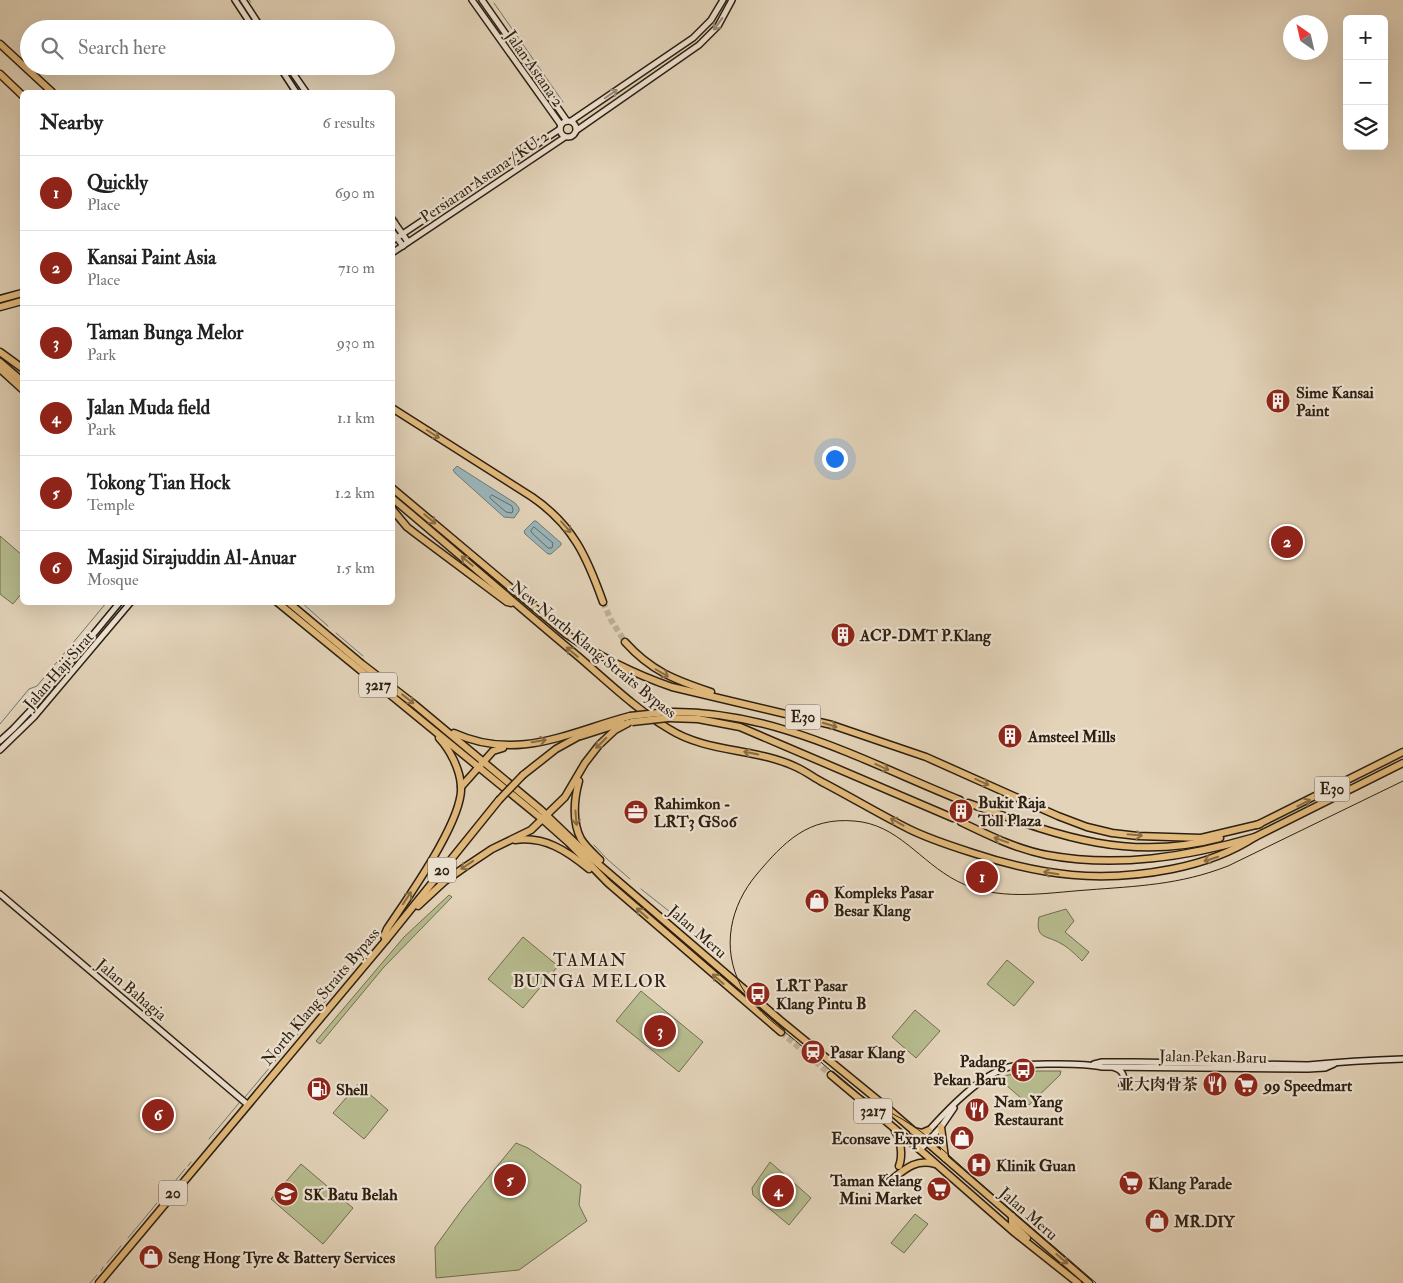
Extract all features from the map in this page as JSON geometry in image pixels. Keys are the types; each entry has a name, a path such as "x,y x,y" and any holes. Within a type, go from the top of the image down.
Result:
{"highway":[{"path":"0,44 20,62"},
{"path":"0,74 20,93"},
{"path":"34,75 50,90"},
{"path":"0,299 20,294"},
{"path":"0,307 20,302"},
{"path":"0,352 20,367"},
{"path":"0,362 20,380"},
{"path":"0,369 20,388"},
{"path":"0,374 20,389"},
{"path":"395,410 548,509 568,528 585,555 603,602"},
{"name":"New North Klang Straits Bypass","path":"395,491 566,634 621,667 672,687 832,725 926,757 1058,816 1087,827 1112,833 1138,836 1201,838 1260,824"},
{"name":"New North Klang Straits Bypass","path":"395,501 650,717 671,731 710,745 758,754 798,767 910,829 935,840 982,856 1056,874 1129,876 1211,859 1254,837"},
{"path":"395,513 407,527 416,534 507,602 517,605"},
{"name":"Jalan Meru","path":"281,605 424,722 482,764"},
{"name":"Jalan Meru","path":"292,605 442,727 589,856 945,1158 1089,1283"},
{"path":"625,642 641,659 672,678 749,704"},
{"name":"North Klang Straits Bypass","path":"99,1283 386,940 499,800 523,775 556,749 614,720 668,715 714,714 753,720 824,744 960,800"},
{"name":"North Klang Straits Bypass","path":"668,715 740,727 953,818"},
{"path":"461,787 493,751 562,737 614,720"},
{"path":"386,940 424,899 445,881 492,849 531,830 565,797 599,745 615,730 630,720"},
{"name":"North Klang Straits Bypass","path":"573,740 630,720"},
{"path":"386,940 384,936 387,929 440,846 454,817 461,787 453,759 444,744 424,722"},
{"path":"442,727 467,739 487,744 522,744"},
{"name":"New North Klang Straits Bypass","path":"968,803 1047,832 1086,842 1122,847 1195,844 1223,838 1260,824 1403,752"},
{"name":"E30","path":"961,822 999,840 1045,854 1102,861 1125,861 1176,856 1230,845 1254,837 1403,763"},
{"path":"581,770 575,798 576,826 585,844 618,880"},
{"name":"Jalan Meru","path":"544,817 608,883 781,1032"},
{"path":"509,841 530,839 554,845 565,850 608,883"},
{"name":"Jalan Meru","path":"831,1075 954,1179 1015,1234 1078,1283"},
{"path":"893,1127 898,1135 901,1153 899,1166"},
{"path":"941,1127 945,1158"},
{"path":"912,1130 922,1133 929,1130"},
{"path":"890,1181 907,1167 926,1162 938,1165 954,1179"},
{"path":"1012,1216 1011,1220 1015,1227 1053,1263"}],"street":[{"path":"234,0 248,20"},
{"path":"243,0 256,20"},
{"name":"Jalan Astana 2","path":"472,0 560,127"},
{"name":"Jalan Astana 2","path":"480,0 569,121"},
{"path":"723,0 711,20 693,38 560,127 561,134 565,137 573,136 576,130 699,45 718,26 732,0"},
{"path":"285,75 295,90"},
{"path":"294,75 305,90"},
{"path":"569,121 575,125 576,130"},
{"name":"Persiaran Astana / KU 2","path":"395,240 560,127"},
{"name":"Persiaran Astana / KU 2","path":"395,251 565,137"},
{"path":"395,223 408,242"},
{"path":"395,240 402,246"},
{"name":"Jalan Haji Sirat","path":"0,741 30,711 118,605"},
{"name":"Jalan Haji Sirat","path":"0,750 34,717 128,605"},
{"path":"1360,784 1384,776 1403,766"},
{"name":"Jalan Bahagia","path":"0,894 247,1104"},
{"name":"Jalan Pekan Baru","path":"1092,1065 1102,1062 1334,1064 1371,1059 1403,1059"},
{"name":"Jalan Pekan Baru","path":"924,1141 929,1130 940,1117 981,1082 1010,1067 1039,1064 1113,1067 1308,1069 1325,1068 1334,1064"},
{"path":"1113,1067 1124,1075 1122,1085"},
{"name":"Jalan Pekan Baru","path":"918,1148 941,1127 959,1101"}],"green space":[{"path":"0,536 20,553 20,595 13,604 0,594"},
{"path":"449,895 452,897 384,967 320,1044 316,1041 404,937"},
{"path":"1066,909 1074,921 1065,932 1089,952 1082,961 1066,947 1040,933 1039,917"},
{"path":"523,937 558,966 523,1008 488,979"},
{"path":"1007,960 1034,982 1014,1006 987,984"},
{"name":"TAMAN BUNGA MELOR","path":"641,991 703,1042 679,1072 616,1021"},
{"path":"915,1010 940,1031 916,1058 892,1037"},
{"path":"1037,1071 1061,1071 1060,1075 1029,1105 998,1078 1008,1075"},
{"path":"358,1084 388,1110 364,1139 333,1113"},
{"path":"516,1143 528,1148 581,1185 579,1205 587,1221 519,1270 436,1278 435,1247 464,1207"},
{"path":"770,1162 811,1198 789,1225 753,1195 752,1188"},
{"path":"301,1164 353,1208 323,1244 271,1199"},
{"path":"915,1214 928,1224 904,1253 891,1243"}],"water":[{"path":"457,466 515,503 519,511 514,518 504,517 455,473 453,470"},
{"path":"534,521 561,543 551,554 548,554 525,534 524,531"}],"waterway":[{"path":"494,3 563,102"},
{"path":"395,216 398,220"},
{"path":"0,724 29,689 37,686 104,605"},
{"path":"304,605 328,626"},
{"path":"336,633 363,656"},
{"path":"594,845 630,879"},
{"path":"641,889 693,930"},
{"path":"362,956 370,947"},
{"path":"353,968 356,963"},
{"path":"338,986 341,982"},
{"path":"320,1008 331,994"},
{"path":"311,1017 317,1011"},
{"path":"245,1097 306,1024"},
{"path":"209,1139 239,1103"},
{"path":"188,1166 191,1162"},
{"path":"165,1193 185,1169"},
{"path":"159,1200 163,1195"},
{"path":"128,1238 157,1203"},
{"path":"107,1263 121,1246"},
{"path":"101,1271 103,1267"},
{"path":"90,1283 97,1275"}],"tunnel":[{"path":"603,602 611,620 625,642"},
{"path":"781,1032 831,1075"}],"tram line":[{"path":"1096,1283 932,1141 909,1123 852,1089 770,1020 754,1004 741,986 735,972 730,942 735,913 748,886 777,852 798,834 823,823 838,821 854,821 883,829 896,836 931,864 957,881 972,888 988,892 1038,894 1141,886 1175,881 1228,866 1403,781"}],"place":[{"name":"Sime Kansai Paint","path":"1278,401"},
{"name":"Kansai Paint Asia","path":"1287,542"},
{"name":"ACP-DMT P.Klang","path":"843,635"},
{"name":"Amsteel Mills","path":"1010,736"},
{"name":"Bukit Raja Toll Plaza","path":"961,811"},
{"name":"Rahimkon - LRT3 GS06","path":"636,812"},
{"name":"Quickly","path":"982,877"},
{"name":"Kompleks Pasar Besar Klang","path":"817,901"},
{"name":"LRT Pasar Klang Pintu B","path":"758,994"},
{"name":"Taman Bunga Melor","path":"660,1031"},
{"name":"Pasar Klang","path":"813,1052"},
{"name":"Padang Pekan Baru","path":"1023,1070"},
{"name":"亚大肉骨茶","path":"1215,1084"},
{"name":"99 Speedmart","path":"1246,1085"},
{"name":"Shell","path":"319,1089"},
{"name":"Nam Yang Restaurant","path":"977,1110"},
{"name":"Masjid Sirajuddin Al-Anuar","path":"158,1115"},
{"name":"Econsave Express","path":"962,1138"},
{"name":"Klinik Guan","path":"979,1165"},
{"name":"Tokong Tian Hock","path":"510,1180"},
{"name":"Klang Parade","path":"1131,1183"},
{"name":"Taman Kelang Mini Market","path":"939,1189"},
{"name":"Jalan Muda field","path":"778,1191"},
{"name":"SK Batu Belah","path":"286,1194"},
{"name":"MR.DIY","path":"1157,1221"},
{"name":"Seng Hong Tyre & Battery Services","path":"151,1257"}],"district":[{"name":"TAMAN BUNGA MELOR","path":"590,970"}]}
